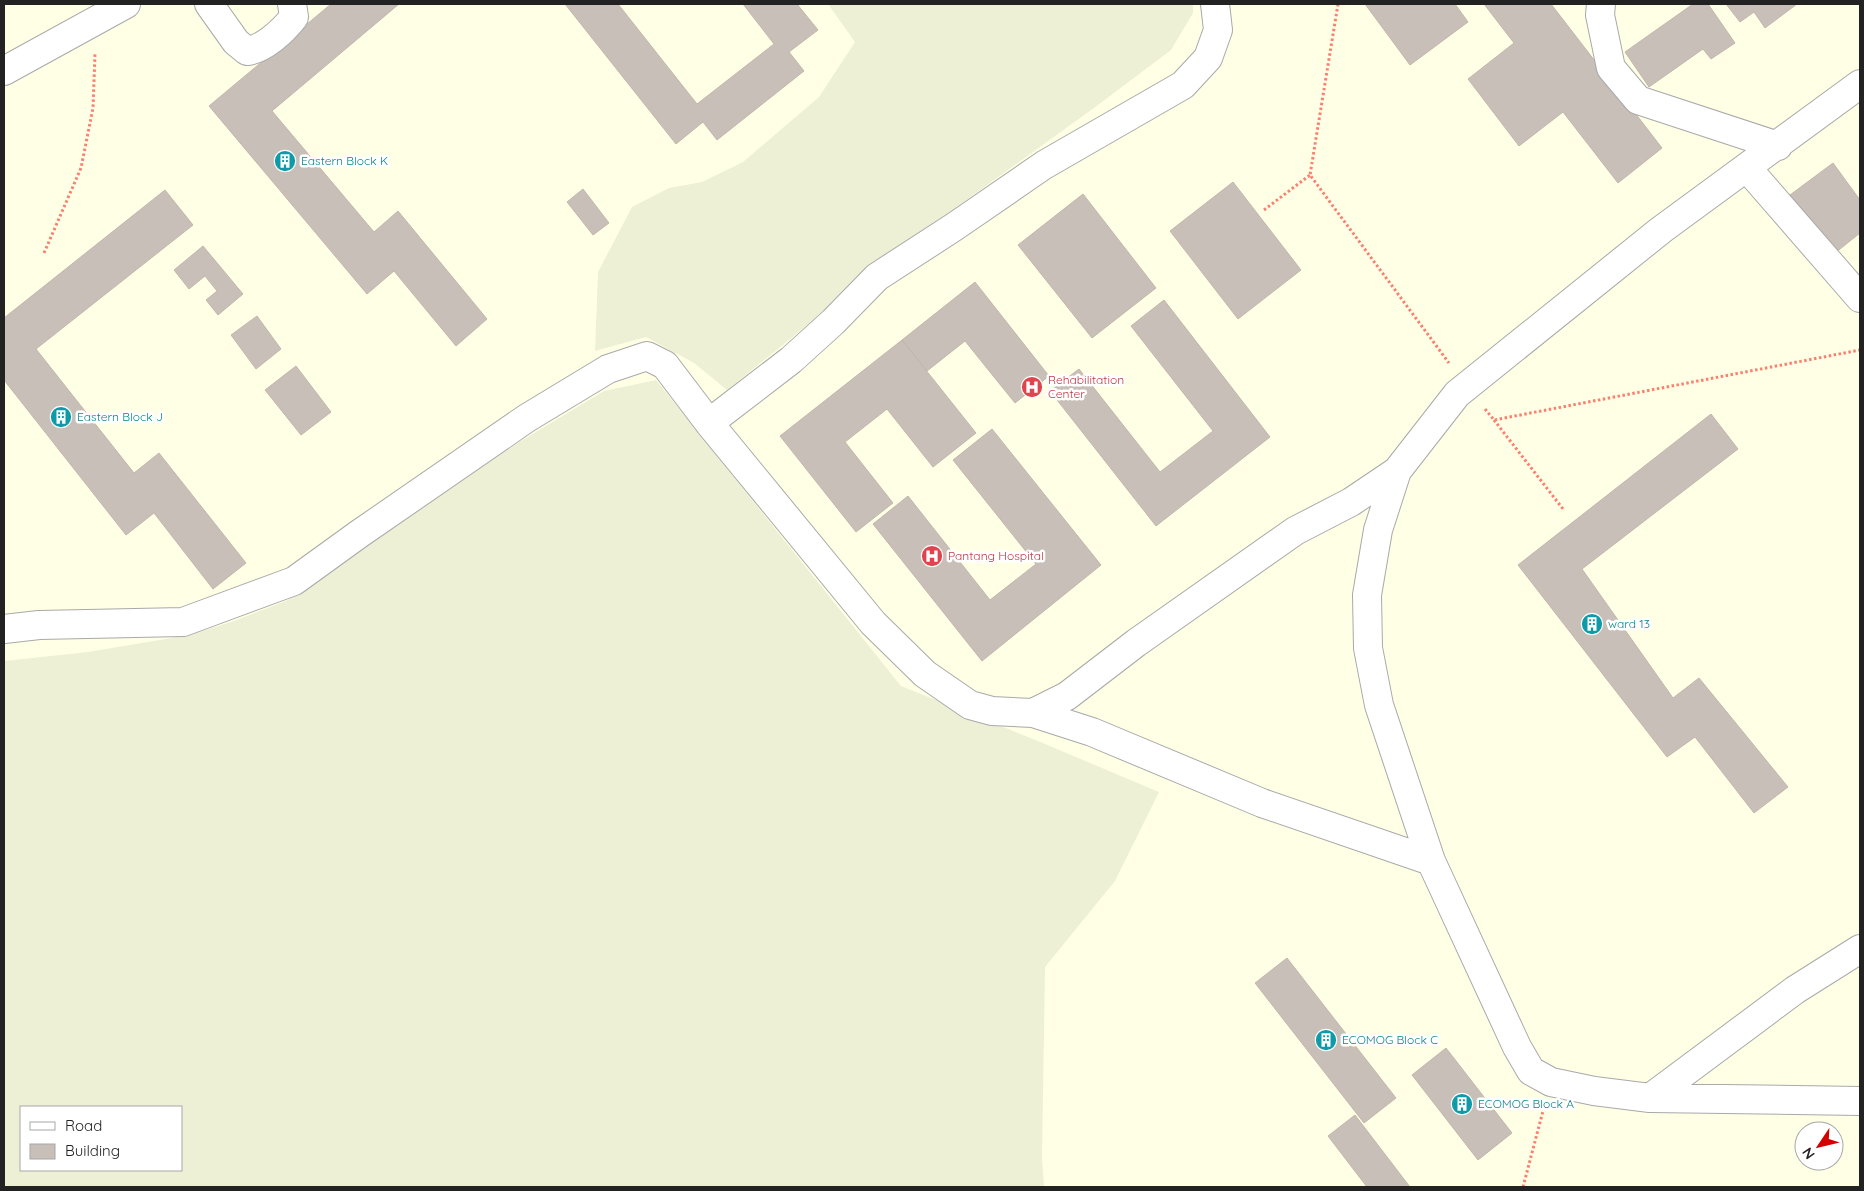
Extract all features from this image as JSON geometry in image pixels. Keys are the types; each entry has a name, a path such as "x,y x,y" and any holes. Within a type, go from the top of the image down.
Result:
{"lane":[{"path":"4,71 126,4"},
{"path":"209,4 236,42 247,51 257,50 288,24 294,17 292,4"},
{"path":"709,424 791,360 833,322 876,276 954,227 1044,165 1183,85 1208,58 1218,30 1215,4"},
{"path":"1602,4 1600,16 1611,68 1638,100 1778,146"},
{"path":"1033,713 1067,696 1136,642 1295,531 1351,502 1397,471 1457,394 1466,386 1661,230 1860,84"},
{"path":"1747,168 1860,298"},
{"path":"4,629 39,626 183,622 294,581 528,418 608,369 647,356 664,365 709,424 874,623 925,674 970,705 992,712 1033,713 1092,732 1262,803 1431,861"},
{"path":"1397,471 1378,530 1367,595 1368,648 1379,705 1431,861 1517,1047 1531,1071 1551,1082 1594,1092 1650,1098 1860,1101"},
{"path":"1650,1098 1795,990 1860,950"}],"path":[{"path":"1264,210 1310,175 1338,4"},
{"path":"44,253 81,168 92,108 97,21"},
{"path":"1310,175 1466,386 1563,509"},
{"path":"1494,420 1860,350"},
{"path":"1523,1187 1551,1082"}],"shaded area":[{"name":"Pantang Hospital","path":"4,4 1860,4 1860,1187 4,1187"},
{"path":"828,4 1193,4 1193,13 1171,50 922,232 727,390 694,363 646,337 595,351 598,272 632,207 669,188 702,182 743,162 819,97 855,42"},
{"path":"656,380 901,686 1159,792 1115,881 1045,967 1042,1157 1044,1187 4,1187 4,661 88,652 189,635 231,622 286,601 516,444 604,391"}],"building":[{"name":"Eastern Block K","path":"331,4 399,4 272,111 374,232 398,211 487,319 456,346 394,271 367,294 209,106"},
{"path":"565,4 618,4 697,104 774,44 743,4 797,4 818,30 789,52 804,71 717,140 703,122 676,144"},
{"path":"1365,4 1455,4 1468,22 1410,65"},
{"path":"1484,4 1551,4 1662,148 1618,183 1563,112 1519,146 1468,79 1514,43"},
{"path":"1693,4 1708,4 1735,43 1711,59 1703,49 1649,87 1625,52"},
{"path":"1726,4 1797,4 1765,28 1754,12 1740,22"},
{"path":"1833,163 1860,200 1860,233 1830,257 1786,198"},
{"path":"1233,182 1301,270 1238,319 1170,231"},
{"path":"583,189 609,223 593,235 567,202"},
{"name":"Eastern Block J","path":"165,190 193,225 36,349 134,473 159,453 246,563 213,589 154,513 126,535 4,380 4,318"},
{"path":"1083,194 1156,288 1092,338 1018,245"},
{"path":"203,246 243,294 218,315 206,300 217,291 205,276 189,289 174,270"},
{"path":"975,282 1049,376 1015,403 965,341 927,371 902,340"},
{"path":"1164,300 1270,437 1156,526 1050,391 1079,369 1160,472 1213,431 1131,326"},
{"path":"257,316 281,349 256,369 231,335"},
{"path":"902,340 976,433 933,467 887,409 845,442 893,503 856,532 780,436"},
{"path":"296,366 331,412 301,435 265,390"},
{"name":"ward 13","path":"1711,414 1738,449 1582,569 1673,698 1699,678 1788,787 1754,813 1695,737 1667,757 1518,565"},
{"path":"992,429 1101,565 982,661 873,524 908,496 990,600 1036,564 953,460"},
{"name":"ECOMOG Block C","path":"1287,958 1396,1098 1364,1123 1255,983"},
{"name":"ECOMOG Block A","path":"1446,1048 1512,1133 1478,1160 1412,1075"},
{"path":"1355,1115 1410,1187 1367,1187 1328,1136"}],"place":[{"name":"Eastern Block K","path":"285,161"},
{"name":"Rehabilitation Center","path":"1032,387"},
{"name":"Eastern Block J","path":"61,417"},
{"name":"Pantang Hospital","path":"932,556"},
{"name":"ward 13","path":"1592,624"},
{"name":"ECOMOG Block C","path":"1326,1040"},
{"name":"ECOMOG Block A","path":"1462,1104"}]}
